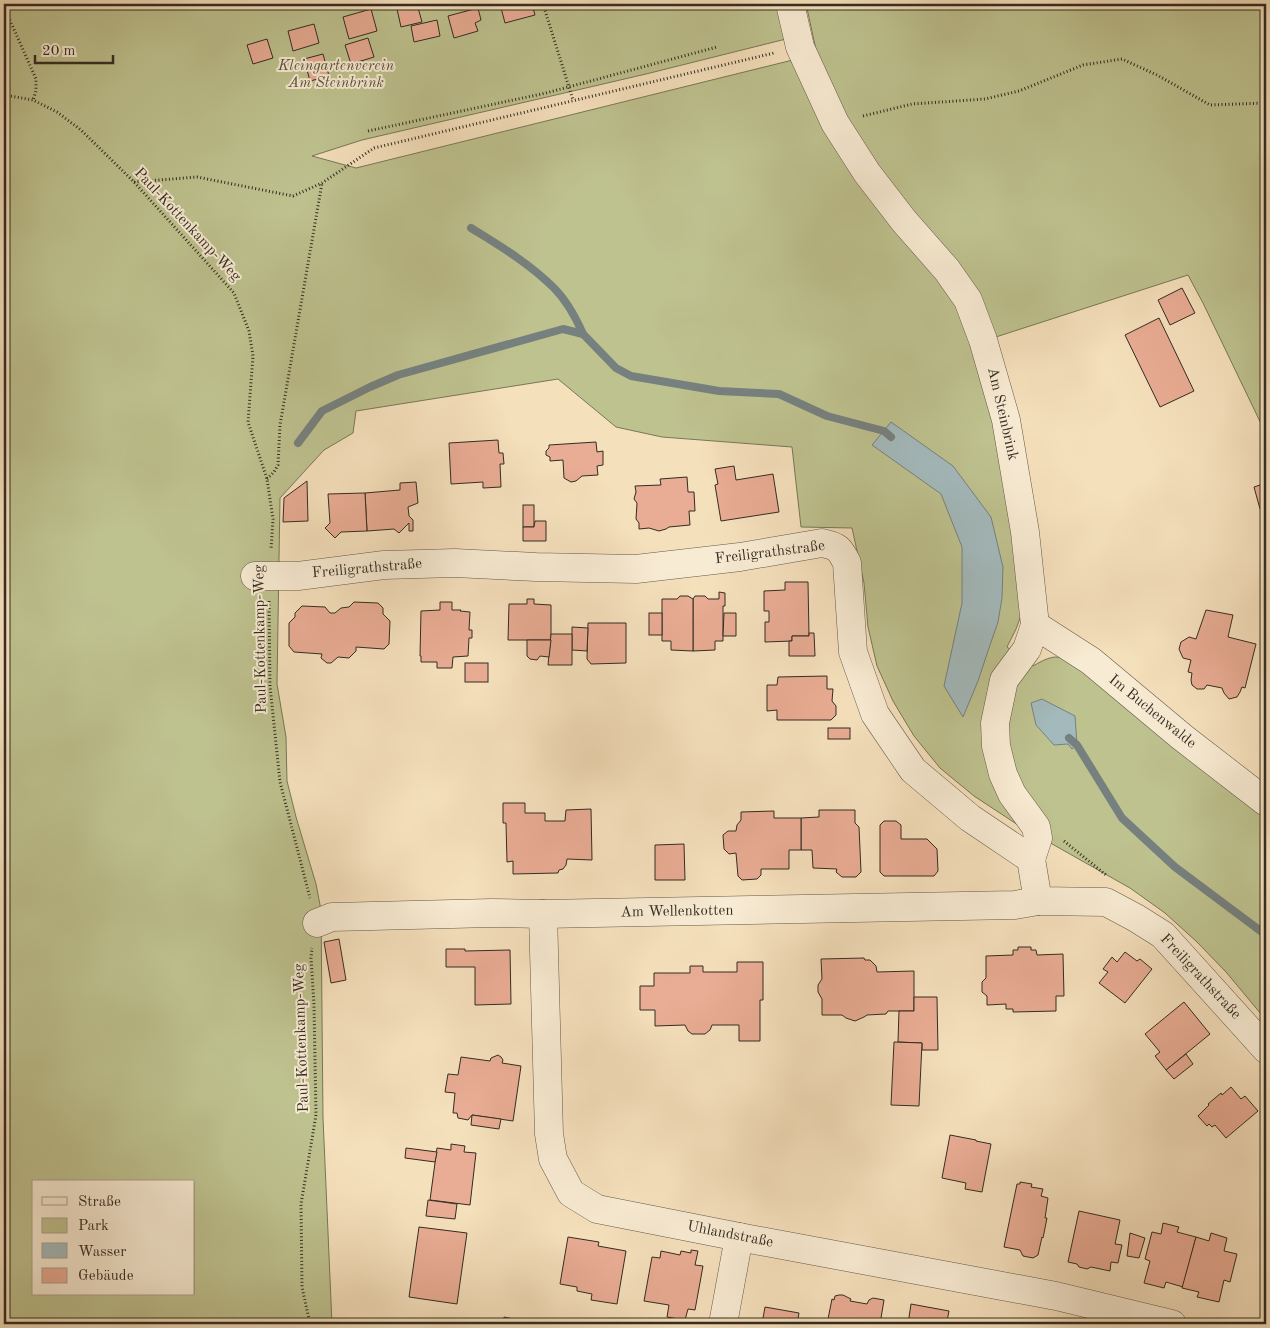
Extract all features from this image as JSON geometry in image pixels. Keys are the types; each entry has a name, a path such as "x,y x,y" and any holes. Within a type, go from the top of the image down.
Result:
{"street":[{"name":"Am Steinbrink","path":"790,4 800,47 835,123 867,173 904,221 947,270 968,300 983,340 1006,420 1025,532 1035,625 1027,649 1004,680 995,723 996,746 1002,774 1012,794 1036,826 1038,838 1031,859"},
{"name":"Freiligrathstraße","path":"262,576 298,576 384,565 456,563 636,569 740,557 822,544 832,545 841,550 847,563 854,652 875,714 913,770 970,818 1031,859"},
{"name":"Im Buchenwalde","path":"1035,625 1091,661 1182,737 1266,802"},
{"path":"1031,859 1038,901"},
{"name":"Freiligrathstraße","path":"1038,901 1106,902 1163,935 1266,1048"},
{"name":"Am Wellenkotten","path":"317,923 332,917 1015,905 1038,901"},
{"name":"Uhlandstraße","path":"543,914 549,1134 553,1159 571,1193 597,1209 1056,1296 1172,1324"},
{"path":"723,1324 739,1237"}],"path":[{"path":"543,4 573,100"},
{"path":"4,6 36,78 36,91 33,100"},
{"path":"368,132 569,87 718,47"},
{"path":"134,182 198,177 293,196 322,183 374,148 800,47"},
{"path":"835,123 912,104 985,99 1019,91 1083,65 1122,59 1157,74 1210,105 1266,103"},
{"name":"Paul-Kottenkamp-Weg","path":"4,95 33,100 57,112 81,130 134,182 234,293 249,331 253,356 248,422 267,479 273,518 262,576 270,686 280,782 317,923 310,958 314,1005 316,1115 301,1204 302,1287 310,1324"},
{"path":"267,479 278,465 280,425 322,183"}],"green space":[{"name":"Kleingartenverein Am Steinbrink","path":"4,4 776,4 786,39 646,74 362,140 312,156 356,168 817,54 806,4 1266,4 1266,434 1188,275 971,345 992,414 1025,605 1007,647 1033,666 1053,657 1058,657 1083,667 1266,812 1266,1020 1226,972 1165,913 1130,888 1015,823 974,796 940,768 914,736 893,701 877,666 868,627 864,583 852,528 801,527 792,447 662,437 616,427 558,379 356,411 353,433 324,450 280,498 277,684 286,737 287,781 316,884 321,910 323,1118 332,1324 4,1324"}],"water":[{"path":"891,422 953,466 991,517 1003,567 1002,598 998,622 978,681 963,717 944,686 962,603 962,547 941,494 872,445"},
{"path":"1042,699 1075,716 1077,745 1072,749 1068,744 1054,745 1036,725 1031,703"}],"building":[{"path":"417,4 422,22 401,27 397,9"},
{"path":"451,4 465,4 452,7"},
{"path":"500,4 532,4 535,15 505,23"},
{"path":"478,8 481,20 475,23 478,31 454,38 448,16"},
{"path":"371,9 377,31 349,39 343,17"},
{"path":"437,20 440,36 414,42 411,26"},
{"path":"314,24 319,43 293,51 288,31"},
{"path":"368,38 374,57 351,64 345,45"},
{"path":"267,39 273,58 253,64 247,45"},
{"path":"323,54 329,76 310,81 304,59"},
{"path":"1182,288 1195,313 1170,325 1158,300"},
{"path":"1159,318 1194,391 1160,407 1125,335"},
{"path":"498,440 499,453 503,453 504,464 500,464 501,487 483,488 483,482 451,484 449,443"},
{"path":"596,442 597,452 603,451 603,465 597,466 598,475 582,476 576,481 571,482 564,478 563,460 550,461 550,457 546,455 549,445"},
{"path":"734,466 736,480 773,474 779,512 721,521 715,485 718,484 715,469"},
{"path":"687,477 688,492 694,492 695,511 689,511 690,525 669,527 659,531 649,528 639,529 639,523 636,519 637,503 634,499 635,486 661,485 660,479"},
{"path":"307,481 308,521 283,522 284,498"},
{"path":"416,482 418,503 408,507 409,516 413,520 413,531 409,531 409,523 399,533 394,529 367,531 365,493 400,490 400,483"},
{"path":"1266,483 1266,508 1260,509 1254,487"},
{"path":"365,493 367,531 341,532 335,538 325,528 330,523 328,494"},
{"path":"523,505 534,505 534,527 523,527"},
{"path":"535,521 546,521 546,541 523,541 523,527 534,527"},
{"path":"785,582 808,582 809,636 792,636 792,641 765,642 765,622 769,622 769,611 764,611 764,591 785,590"},
{"path":"719,592 725,593 723,641 715,641 715,650 693,651 693,599 695,596 705,596 708,599 719,599"},
{"path":"680,596 688,596 693,599 693,651 671,650 671,641 662,641 662,599 677,599"},
{"path":"527,599 534,599 534,604 551,605 551,640 508,640 509,604 527,604"},
{"path":"354,602 378,603 383,608 383,614 390,621 389,644 384,649 356,647 356,651 349,658 338,657 331,663 327,663 321,658 322,654 294,652 289,646 289,623 302,606 325,607 330,613 335,613 341,608 349,607"},
{"path":"440,602 452,602 452,610 470,612 469,630 472,630 472,638 469,638 468,656 453,657 452,668 437,668 437,662 421,662 421,611 440,610"},
{"path":"1206,610 1233,615 1228,637 1256,644 1245,688 1242,687 1237,697 1229,699 1222,688 1207,685 1204,689 1197,689 1192,685 1192,673 1188,672 1191,660 1183,658 1179,649 1181,642 1189,637 1196,639"},
{"path":"649,613 662,613 662,635 649,635"},
{"path":"724,613 736,613 736,636 723,636"},
{"path":"588,623 626,623 626,663 591,664 587,659"},
{"path":"572,627 588,628 587,651 572,650"},
{"path":"809,633 814,633 815,656 789,656 789,641 792,641 792,636 809,636"},
{"path":"551,634 572,634 572,665 548,665"},
{"path":"527,640 551,640 549,657 540,656 537,660 530,659 527,656"},
{"path":"465,663 488,663 488,682 465,682"},
{"path":"827,676 827,689 833,689 832,701 836,706 836,715 831,720 777,720 777,710 767,711 767,685 777,685 778,677"},
{"path":"828,728 850,728 850,739 828,739"},
{"path":"503,803 525,803 525,813 545,813 545,821 565,821 566,810 591,809 592,860 567,859 566,865 558,873 513,874 513,861 507,862 506,823 503,823"},
{"path":"819,810 855,810 855,823 859,827 861,872 856,877 842,877 836,872 837,869 813,868 812,850 801,850 801,818 819,817"},
{"path":"774,811 774,818 801,818 801,850 789,850 789,869 761,869 761,875 757,879 742,880 738,876 736,853 729,854 724,849 723,835 728,831 736,831 737,825 741,820 741,812"},
{"path":"884,821 896,821 901,825 901,839 927,839 937,849 938,871 934,876 884,876 880,872 880,825"},
{"path":"684,844 685,880 655,880 655,845"},
{"path":"339,939 346,980 331,983 324,942"},
{"path":"1018,947 1031,947 1031,950 1036,950 1037,955 1063,954 1064,996 1056,996 1056,1011 1013,1012 1013,1009 1006,1009 1006,1004 987,1005 987,996 982,992 982,982 986,978 986,956 1013,955 1013,950 1018,950"},
{"path":"446,949 465,949 465,951 510,950 511,1004 475,1005 475,967 446,967"},
{"path":"1125,952 1137,961 1140,959 1152,969 1125,1003 1099,983 1108,972 1103,969 1112,957 1117,962"},
{"path":"864,958 865,960 870,960 876,966 877,972 914,971 914,1011 888,1011 886,1014 867,1015 855,1021 842,1015 822,1015 822,999 818,992 818,985 822,979 821,959"},
{"path":"737,962 763,962 763,1000 760,1000 760,1041 739,1041 739,1025 712,1025 705,1034 692,1034 685,1025 655,1026 655,1010 640,1010 640,986 654,986 654,973 690,973 690,966 703,966 703,972 737,972"},
{"path":"914,997 937,997 938,1050 922,1050 922,1043 898,1042 899,1011 914,1011"},
{"path":"1184,1002 1210,1034 1166,1070 1155,1056 1160,1052 1145,1034"},
{"path":"894,1042 922,1043 919,1106 891,1105"},
{"path":"1186,1054 1193,1064 1174,1079 1166,1070"},
{"path":"498,1055 503,1060 502,1063 521,1066 513,1121 472,1115 468,1120 458,1118 457,1113 453,1113 455,1093 445,1092 448,1074 458,1075 461,1057 490,1061 491,1058"},
{"path":"1231,1087 1241,1099 1245,1096 1258,1111 1226,1138 1215,1125 1212,1127 1209,1124 1207,1126 1198,1116 1208,1104"},
{"path":"472,1115 501,1119 499,1129 471,1125"},
{"path":"950,1135 991,1144 982,1192 965,1189 966,1183 942,1178"},
{"path":"451,1144 465,1146 464,1152 476,1153 470,1205 430,1200 437,1148 451,1150"},
{"path":"406,1148 437,1152 435,1162 405,1158"},
{"path":"1266,1165 1266,1177 1260,1171"},
{"path":"1020,1182 1032,1184 1031,1187 1043,1189 1041,1196 1048,1198 1043,1238 1038,1255 1033,1258 1023,1256 1020,1250 1004,1247 1017,1184 1020,1184"},
{"path":"428,1200 457,1204 455,1219 426,1216"},
{"path":"1079,1211 1120,1220 1115,1244 1122,1245 1118,1263 1111,1262 1110,1271 1091,1267 1087,1269 1068,1262"},
{"path":"1163,1223 1179,1227 1177,1232 1196,1237 1183,1287 1166,1282 1164,1288 1144,1283 1150,1261 1145,1259 1152,1232 1161,1234"},
{"path":"419,1227 467,1233 457,1304 409,1297"},
{"path":"1130,1233 1145,1238 1139,1258 1127,1256"},
{"path":"1211,1233 1227,1238 1224,1251 1237,1254 1230,1282 1224,1280 1219,1302 1197,1297 1199,1292 1182,1288 1196,1237 1209,1241"},
{"path":"568,1237 599,1242 598,1246 626,1251 617,1304 591,1300 592,1294 577,1291 577,1287 560,1284"},
{"path":"691,1250 698,1251 695,1265 703,1266 695,1310 688,1309 685,1320 667,1317 669,1305 644,1301 652,1257 660,1258 661,1251 680,1255 681,1251 691,1253"},
{"path":"839,1295 851,1299 850,1301 867,1304 873,1298 884,1300 880,1324 827,1324 832,1299 834,1300 835,1296"},
{"path":"1266,1300 1266,1317 1261,1315"},
{"path":"911,1304 949,1311 947,1321 955,1324 908,1324"},
{"path":"765,1307 799,1313 797,1324 762,1324"},
{"path":"504,1317 538,1324 503,1324"}],"waterway":[{"path":"471,228 524,263 554,288 563,298 583,334"},
{"path":"298,443 322,411 370,387 398,375 563,329 583,334 616,368 631,376 719,391 779,394 827,416 884,431 891,437"},
{"path":"1069,738 1077,745 1122,818 1175,867 1266,935"}]}
